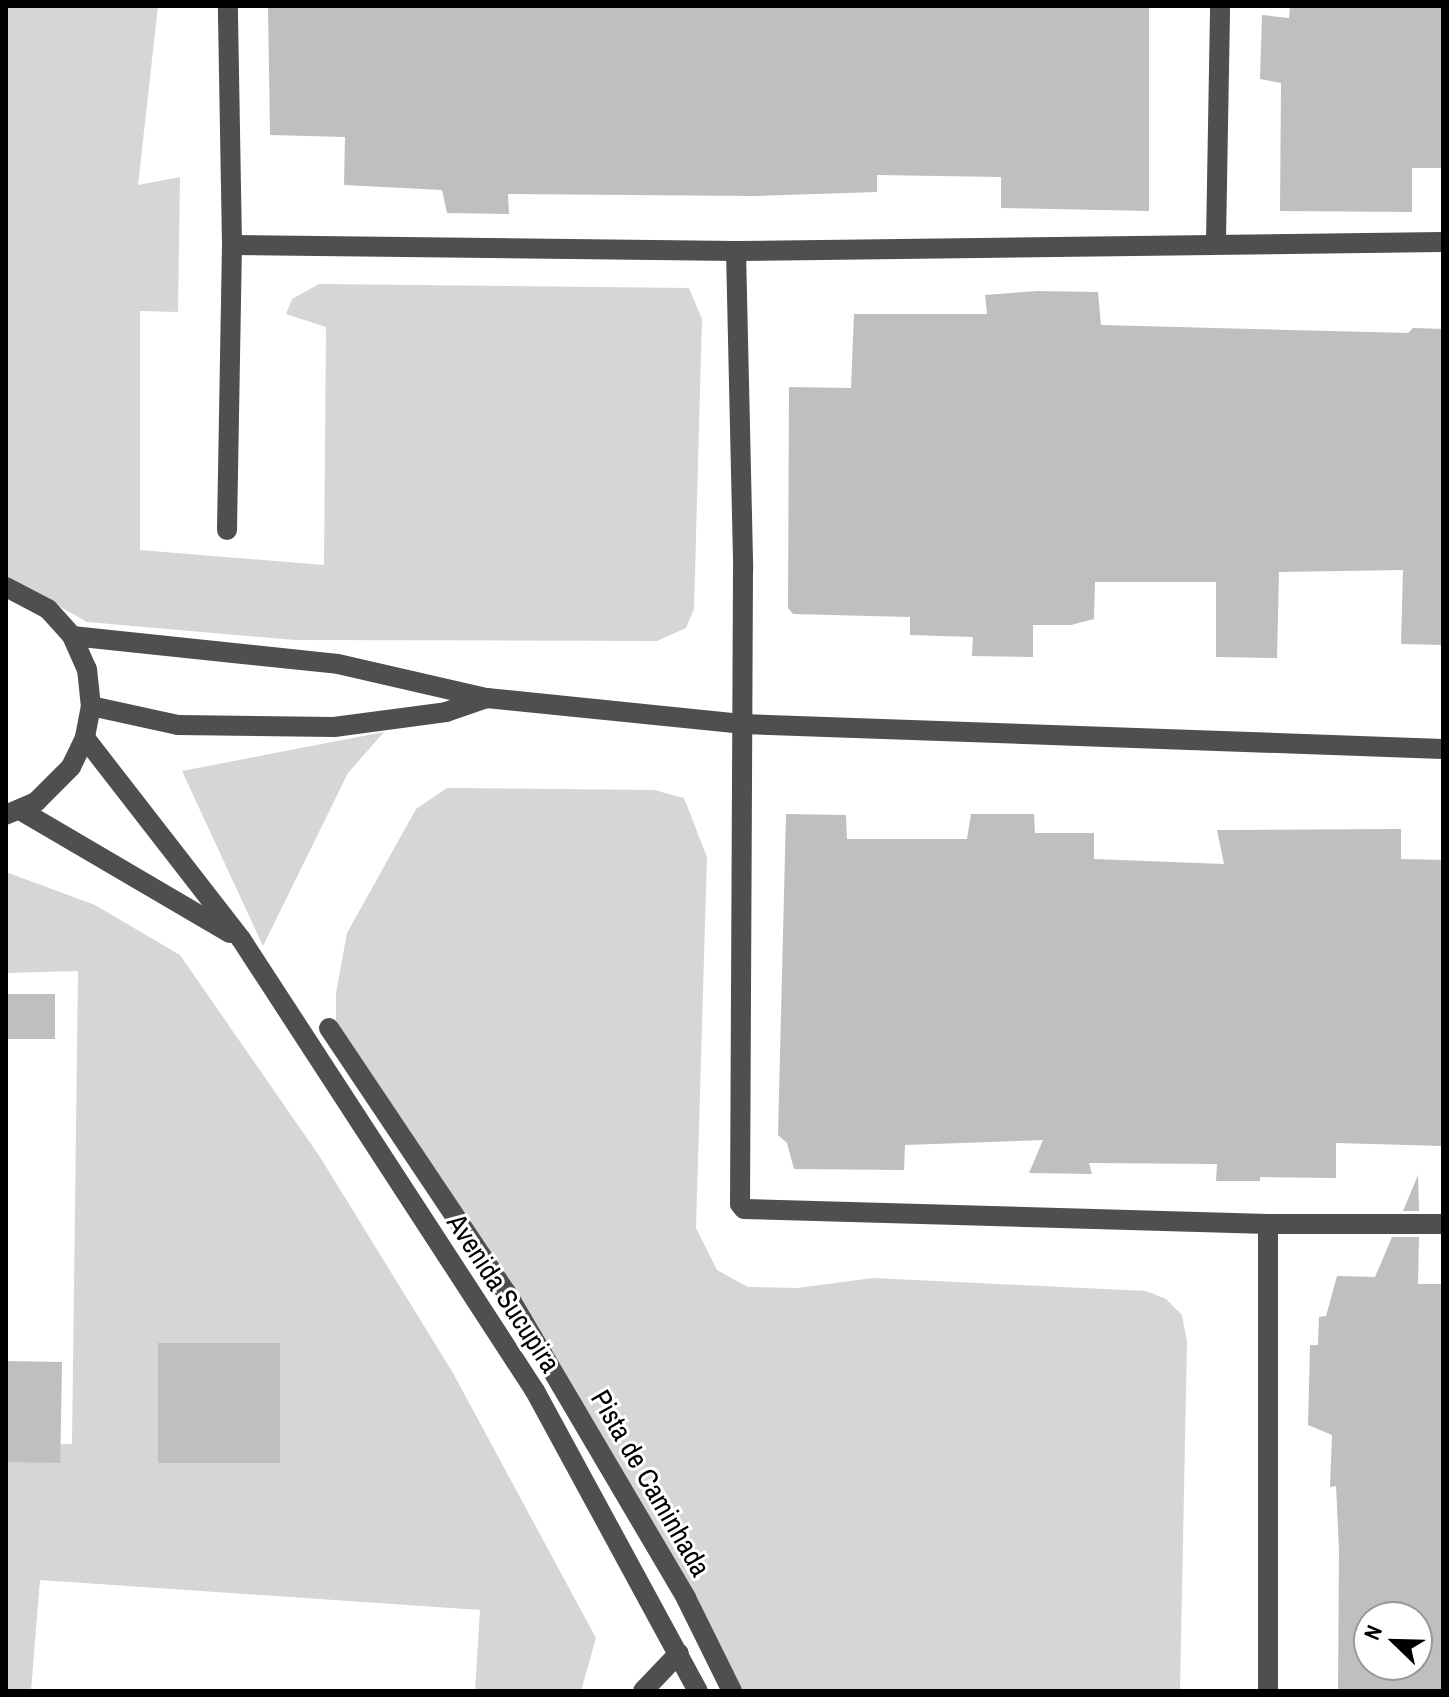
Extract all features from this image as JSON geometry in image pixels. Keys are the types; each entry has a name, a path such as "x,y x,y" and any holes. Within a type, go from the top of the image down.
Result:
{"street":[{"path":"227,530 232,245 228,6"},
{"path":"1216,241 1220,6"},
{"path":"232,245 736,251 1216,241 1443,242"},
{"path":"736,251 742,724 743,1208 1268,1224 1443,1224"},
{"path":"6,576 47,598 96,643"},
{"path":"6,587 48,609 72,636 87,669 91,706 85,738 60,781 13,812"},
{"path":"72,636 96,643 338,664 487,698 742,724 1443,749"},
{"path":"91,706 178,725 334,727 446,712 487,698"},
{"name":"Avenida Sucupira","path":"85,738 241,939 535,1391 698,1691"},
{"name":"Avenida Sucupira","path":"13,812 241,939"},
{"name":"Pista de Caminhada","path":"329,1028 506,1292 686,1598 732,1691"},
{"path":"1268,1224 1268,1691"},
{"path":"643,1691 679,1653"}],"shaded area":[{"path":"6,6 158,6 138,185 180,177 178,312 140,311 140,550 324,565 326,327 286,314 292,299 319,284 689,288 702,319 694,609 686,628 657,641 295,640 87,622 6,576"},
{"path":"384,732 348,773 263,946 182,771"},
{"path":"447,788 654,790 684,798 707,857 696,1228 717,1270 748,1287 797,1288 873,1278 1146,1291 1166,1299 1182,1315 1187,1341 1180,1691 731,1691 560,1384 336,1038 336,993 347,933 416,809"},
{"path":"6,872 95,905 180,955 320,1157 453,1373 596,1638 581,1691 475,1691 480,1610 40,1580 31,1691 6,1691 6,1445 72,1444 78,971 6,973"}],"building":[{"path":"268,6 1149,6 1149,211 1001,208 1001,177 877,175 877,192 754,196 508,194 509,214 447,213 442,190 344,185 345,137 270,135"},
{"path":"1290,6 1443,6 1443,168 1412,168 1412,212 1280,211 1281,83 1260,79 1262,15 1289,18"},
{"path":"1037,291 1098,292 1101,325 1408,333 1413,328 1443,329 1443,645 1401,644 1403,570 1279,572 1277,658 1216,657 1216,582 1095,582 1094,619 1071,625 1033,625 1033,657 972,656 973,637 910,635 910,617 793,614 788,608 789,387 851,388 854,314 987,314 985,295"},
{"path":"786,814 846,815 847,839 967,839 971,814 1034,814 1035,833 1094,833 1094,859 1224,864 1217,830 1401,829 1401,859 1443,860 1443,1146 1336,1143 1336,1178 1260,1177 1260,1181 1216,1181 1217,1164 1089,1163 1092,1174 1029,1173 1043,1140 905,1145 904,1170 794,1169 787,1143 778,1135"},
{"path":"6,994 55,994 55,1039 6,1039"},
{"path":"1418,1175 1419,1211 1403,1211"},
{"path":"1392,1237 1419,1237 1418,1284 1443,1284 1443,1691 1338,1691 1339,1550 1336,1486 1330,1487 1332,1435 1308,1425 1310,1345 1318,1345 1319,1317 1326,1316 1337,1276 1375,1277"},
{"path":"158,1343 280,1343 280,1463 158,1463"},
{"path":"6,1361 62,1362 60,1463 6,1462"}]}
